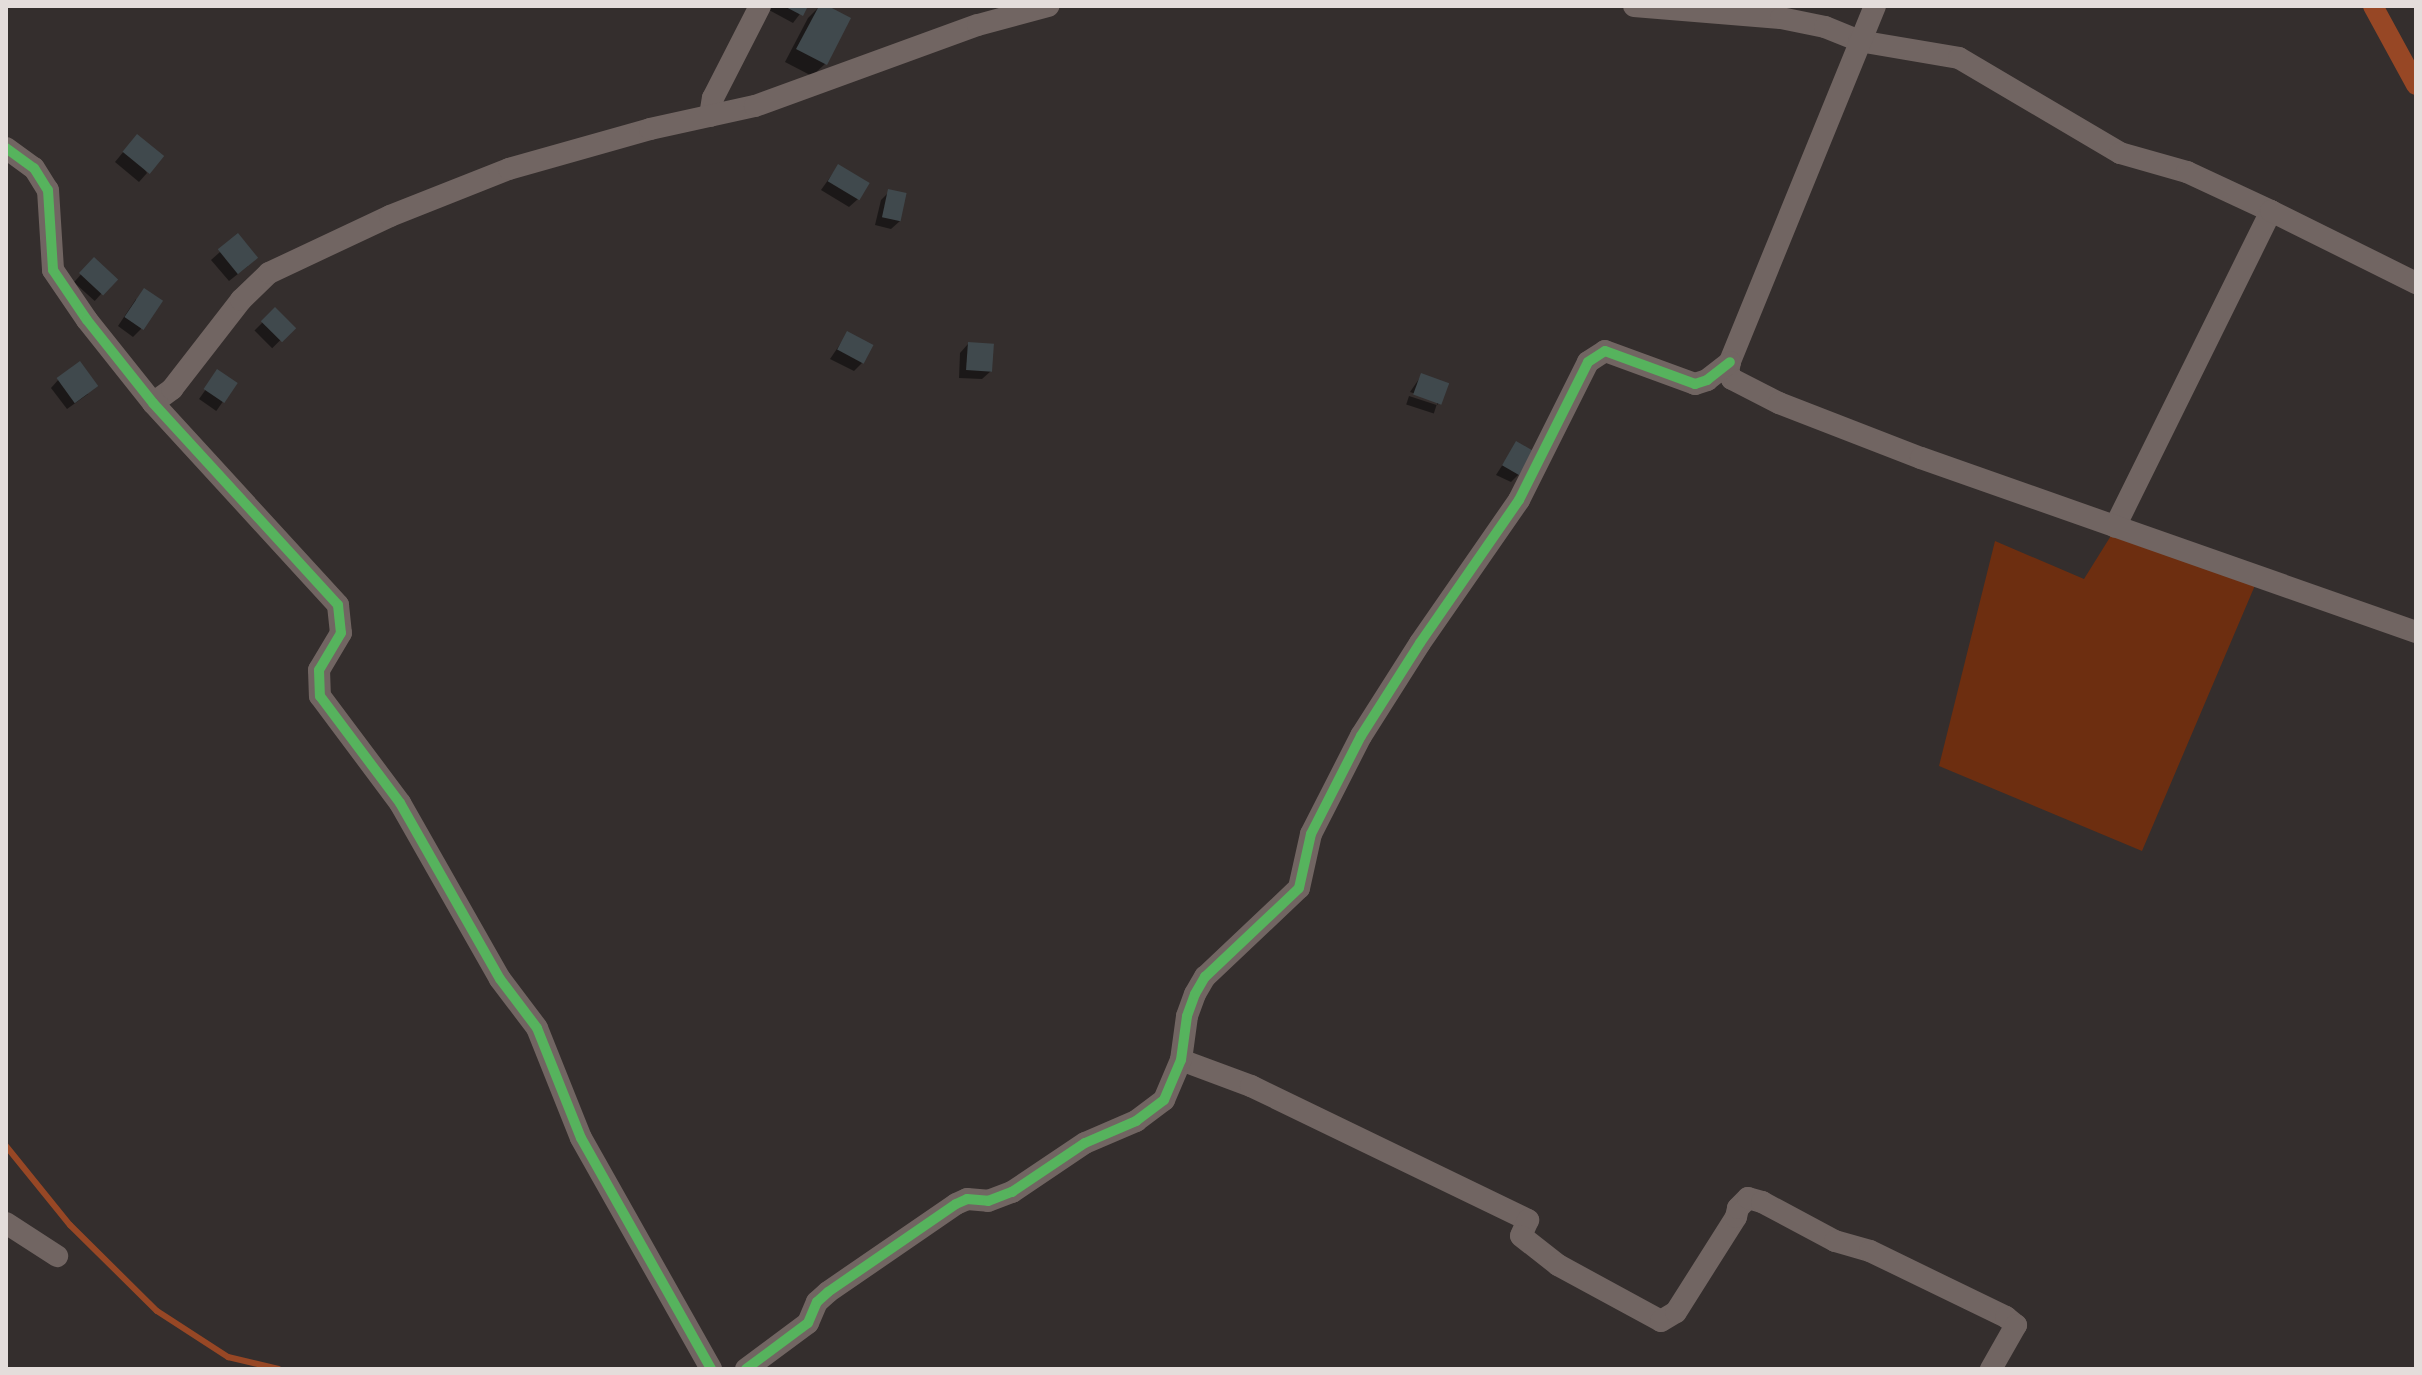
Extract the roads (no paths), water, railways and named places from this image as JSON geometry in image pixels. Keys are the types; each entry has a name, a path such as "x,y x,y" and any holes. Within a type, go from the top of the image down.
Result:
{"street":[{"path":"710,116 713,98 760,6"},
{"path":"153,403 172,389 241,300 269,273 390,216 509,169 650,129 755,106 978,25 1048,6"},
{"path":"1634,6 1781,18 1825,27 1859,41 1959,58 2120,153 2187,172 2416,283"},
{"path":"1875,6 1730,362 1728,372 1732,379 1779,403 1921,458 2416,632"},
{"path":"6,148 34,168 48,190 55,276 153,403 338,605 341,633 319,670 320,696 400,803 500,979 537,1028 586,1147 711,1369"},
{"path":"2115,527 2271,211"},
{"path":"746,1369 808,1323 817,1302 828,1292 956,1204 967,1199 988,1201 1012,1192 1085,1143 1150,1111 1168,1094 1181,1060 1187,1016 1195,994 1205,977 1299,888 1304,879 1311,834 1361,736 1420,643 1519,500 1588,362 1605,351 1695,384 1707,380 1730,362"},
{"path":"1181,1060 1251,1086 1528,1220 1521,1236 1558,1265 1661,1321 1676,1312 1738,1208 1748,1198 1762,1202 1835,1241 1870,1251 2006,1317 2016,1325 1991,1369"},
{"path":"6,1223 57,1256"}],"waterway":[{"path":"2373,6 2416,85"},
{"path":"6,1146 70,1225 157,1311 228,1357 279,1369"}]}
